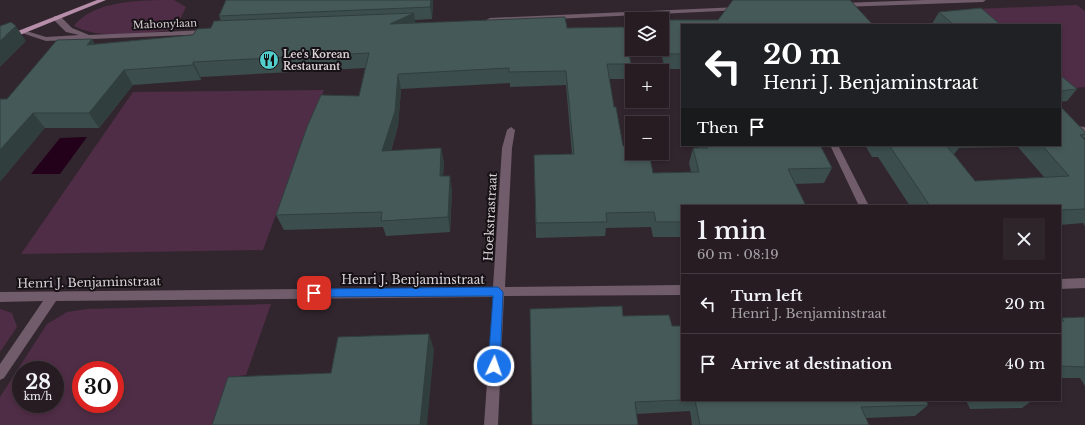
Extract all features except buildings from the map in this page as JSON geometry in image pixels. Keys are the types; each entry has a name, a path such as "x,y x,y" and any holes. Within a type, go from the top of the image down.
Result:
{"main road":[{"path":"0,41 103,0"}],"street":[{"path":"834,5 911,1 983,0"},
{"path":"482,20 746,9"},
{"name":"Mahonylaan","path":"57,18 69,30 91,37"},
{"name":"Mahonylaan","path":"23,32 46,39 219,32"},
{"path":"1061,127 1085,130"},
{"name":"Hoekstrastraat","path":"491,425 507,148 510,130"},
{"path":"834,146 864,205"},
{"path":"1061,284 1085,283"},
{"name":"Henri J. Benjaminstraat","path":"0,297 681,290"},
{"path":"0,374 53,296"}],"shaded area":[{"path":"174,0 186,7 175,30 137,34 111,34 85,31 74,26 82,17 106,6 134,1"},
{"path":"1077,5 1085,11 1085,87 1064,89 1061,87 1061,24 992,24 975,9"},
{"path":"324,90 304,138 263,250 21,254 133,92"},
{"path":"87,137 60,174 31,174 60,138"},
{"path":"271,304 246,375 230,377 215,425 0,425 0,397 12,378 12,413 64,413 64,361 23,361 47,324 67,312 87,309"},
{"path":"0,309 12,313 17,327 0,352"}],"place":[{"name":"Lee's Korean Restaurant","path":"269,60"}],"route":[{"path":"314,293 498,292 494,366"}]}
